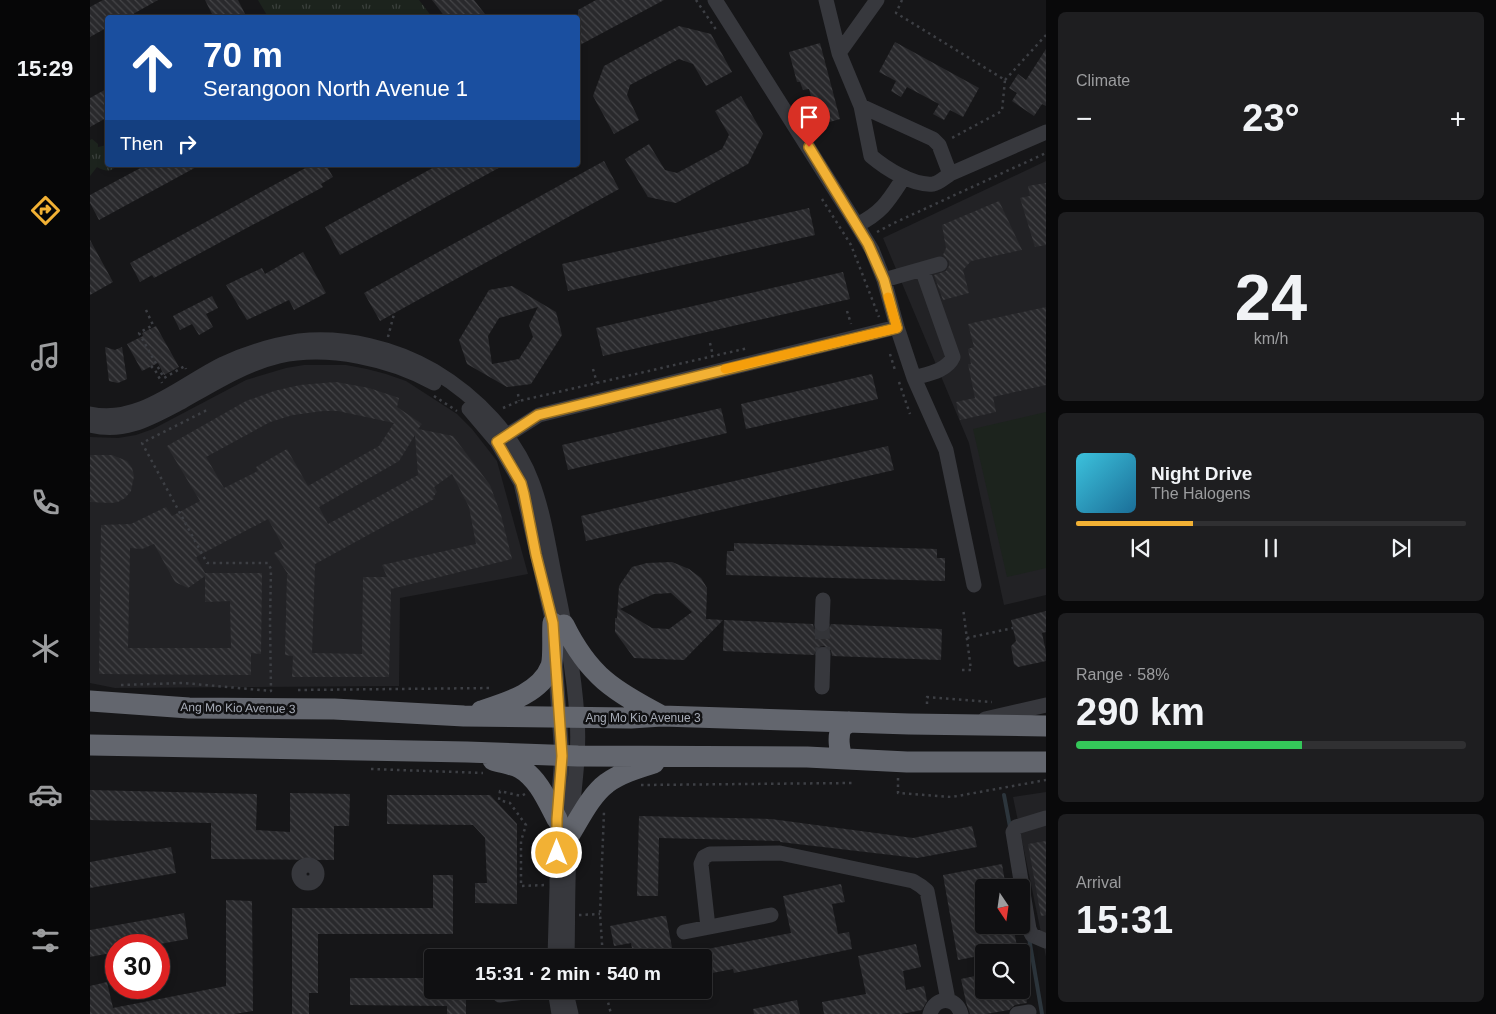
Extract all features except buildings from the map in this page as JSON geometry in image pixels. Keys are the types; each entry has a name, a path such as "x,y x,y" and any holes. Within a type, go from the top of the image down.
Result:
{"highway":[{"path":"464,716 519,697 542,681 552,665 559,624"},
{"path":"559,624 595,674 611,687 662,716"},
{"name":"Ang Mo Kio Avenue 3","path":"90,701 189,708 334,709 464,716 631,718 662,716 1046,726"},
{"path":"844,759 841,753 840,733 842,727 849,722"},
{"path":"90,745 467,752 570,756 844,759 907,762 1046,762"},
{"path":"467,752 520,768 532,778 564,826 607,783 629,771 671,757"}],"street":[{"path":"715,0 858,225 884,280 890,329 946,450 974,585"},
{"path":"826,0 839,53 861,106 871,156 904,177 920,183 935,184 950,174 1046,132"},
{"path":"839,53 877,0"},
{"path":"861,106 940,144 950,174"},
{"path":"858,225 871,218 887,204 904,177"},
{"path":"884,280 940,264"},
{"path":"914,378 944,368 950,364 953,357 922,269"},
{"path":"502,439 538,415 890,329"},
{"path":"90,414 116,415 136,411 228,369 258,363 279,350 301,341 347,342 388,350 417,362 446,378 478,404 502,439 521,483 536,555 559,624 569,717 570,756 556,949"},
{"path":"90,426 105,429 142,422 228,369"},
{"path":"822,624 824,600"},
{"path":"822,687 823,655"},
{"path":"962,725 1046,705"},
{"path":"1046,818 1016,827 1013,832 1029,929 1032,935 1046,941"},
{"path":"564,826 568,949"},
{"path":"708,927 701,864 704,857 710,854 780,853 913,881 926,892 948,1000"},
{"path":"684,932 771,915"},
{"path":"556,999 559,1014"},
{"path":"567,999 571,1014"},
{"path":"930,1014 931,1009 941,1000 954,1002 959,1007 961,1014"}],"path":[{"path":"696,0 722,38"},
{"path":"902,0 896,12 1005,80"},
{"path":"940,144 1002,111 1005,80 1046,35"},
{"path":"877,232 1046,153"},
{"path":"820,194 851,244 890,329 896,371"},
{"path":"146,310 153,325 139,333 164,378 185,366 187,370"},
{"path":"847,311 851,324"},
{"path":"388,337 394,314"},
{"path":"710,343 713,356"},
{"path":"503,408 520,401 750,348"},
{"path":"151,366 162,383"},
{"path":"594,369 597,383"},
{"path":"899,380 910,414"},
{"path":"429,392 460,413"},
{"path":"518,394 520,401"},
{"path":"117,685 183,683 271,691 271,569 268,563 207,563 142,443 207,410"},
{"path":"962,670 971,670 963,608"},
{"path":"967,638 1013,628"},
{"path":"290,690 493,688"},
{"path":"927,704 927,697 995,702"},
{"path":"367,768 485,773"},
{"path":"898,786 898,793 952,797 1046,780"},
{"path":"632,786 852,784"},
{"path":"528,792 521,796 500,791 499,800 510,803 526,824 521,841 521,886 546,885"},
{"path":"602,949 600,914 604,806"},
{"path":"568,915 600,914"},
{"path":"607,999 611,1014"}],"shaded area":[{"path":"1046,161 1046,595 1004,605 969,443 883,238"},
{"path":"304,365 346,365 386,374 406,381 457,414 472,429 497,461 528,574 400,598 399,686 115,688 90,683 90,437 118,438 136,435 153,429 246,380 286,368"},
{"path":"1046,792 1046,957 1030,879 1013,797"}],"green space":[{"path":"258,0 419,0 430,15 267,15"},
{"path":"92,139 98,144 98,147 105,145 105,167 115,168 102,170 97,167 90,176 90,140"},
{"path":"1046,412 1046,568 1007,577 973,429"}],"waterway":[{"path":"1004,795 1010,827"},
{"path":"1029,938 1042,1014"}],"tunnel":[{"path":"822,624 823,655"}],"slow traffic":[{"path":"725,369 897,328 888,297"}],"route":[{"path":"557,853 557,819 562,756 553,623 521,483 497,442 538,415 897,328 884,280 868,244 809,147"}]}
